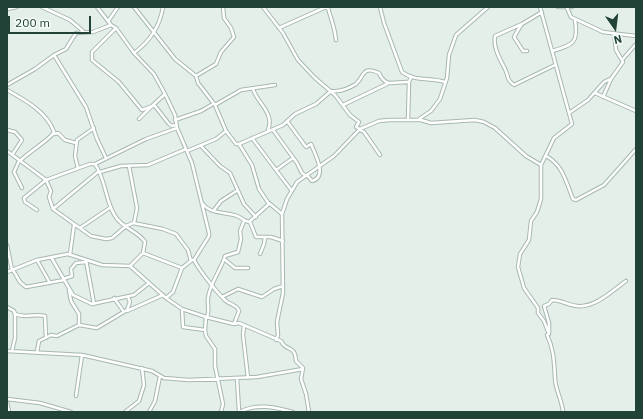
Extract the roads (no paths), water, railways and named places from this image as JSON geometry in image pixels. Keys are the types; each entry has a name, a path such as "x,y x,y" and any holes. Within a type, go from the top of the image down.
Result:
{"street":[{"path":"7,9 17,7"},
{"path":"42,7 70,20 83,32"},
{"path":"97,7 109,20 111,26"},
{"path":"109,20 118,7"},
{"path":"134,7 175,59 196,76 198,83 214,104 226,131 236,144 239,144 252,164 259,189 269,203 282,214"},
{"path":"134,53 145,43 162,18 163,7"},
{"path":"196,76 216,64 221,52 234,37 231,28 224,18 223,7"},
{"path":"263,7 279,28 298,60 315,78 331,91 350,115 359,122 356,126 380,155"},
{"path":"279,28 325,7 328,8 334,22 333,26 336,40"},
{"path":"380,7 400,70 411,77 445,82"},
{"path":"417,120 431,111 438,102 445,82 449,54 456,35 488,7"},
{"path":"540,7 571,126 554,138 541,164 541,199 537,212 531,221 529,240 520,254 518,267 524,288 538,308 538,313 544,321 549,334"},
{"path":"558,7 572,7"},
{"path":"568,8 569,14 575,19 603,32 636,36"},
{"path":"542,12 522,24 495,36 494,38 499,58 506,70 508,80 514,85 555,65"},
{"path":"552,51 569,46 574,41 578,34 575,19"},
{"path":"522,24 514,37 523,50 527,51"},
{"path":"7,84 35,69 54,55 66,49 75,34 93,32 111,26 116,28 134,53 154,74 165,94 176,126 192,163 209,236 192,261 182,268 173,292 166,298"},
{"path":"116,28 92,52 92,60 119,82 142,109 155,106 169,124 176,126"},
{"path":"614,33 616,50 623,59"},
{"path":"603,97 611,78 623,62 623,59 636,44"},
{"path":"54,55 86,107 96,138 106,158"},
{"path":"239,144 267,130 273,130 295,114 316,104 331,91 341,91 357,83 362,74 369,71 379,73 383,80 388,83"},
{"path":"408,120 409,82 411,77"},
{"path":"568,114 578,108 595,93 604,82 611,78"},
{"path":"343,105 388,83 409,82"},
{"path":"175,120 197,113 241,90 253,90 275,85"},
{"path":"7,90 28,102 37,110 51,126 54,134"},
{"path":"253,90 256,99 265,108 269,123 267,130"},
{"path":"595,93 636,111"},
{"path":"139,119 165,94"},
{"path":"276,340 278,335 277,322 282,304 282,214 284,205 297,182 334,156 360,129 384,120 417,120 431,123 474,120 488,123 528,158 541,164"},
{"path":"273,130 302,173 312,181 316,180 319,176 320,167 311,144 305,146 287,121"},
{"path":"37,210 26,202 24,198 46,180 92,163 95,164 176,126"},
{"path":"78,168 75,156 76,144 81,136 94,128"},
{"path":"7,130 15,132 22,140 12,155"},
{"path":"53,209 99,172 129,166 148,165 201,146 219,138 226,131"},
{"path":"22,188 14,172 20,161 30,151 54,134 58,133 65,140 76,144"},
{"path":"252,138 292,191"},
{"path":"201,146 220,166 228,171 244,204 256,217"},
{"path":"546,156 552,159 561,169 573,199 576,200 604,185 636,149"},
{"path":"7,151 46,180 50,187 49,197 53,209 91,236 106,239 112,238 125,227 134,223 174,233 188,250 192,261 211,285 222,297 239,309 234,324"},
{"path":"276,170 293,158"},
{"path":"95,164 115,217 125,227 144,240 143,253 130,266"},
{"path":"129,166 137,208 134,223"},
{"path":"214,210 221,201 238,190"},
{"path":"202,202 205,207 236,215 244,221 250,222 269,205 269,203"},
{"path":"80,228 111,207"},
{"path":"221,412 224,404 214,359 214,347 208,340 204,330 209,306 207,300 211,285 227,254 238,252 241,239 240,232 244,221"},
{"path":"250,222 256,237 272,237 283,241"},
{"path":"70,254 74,225"},
{"path":"260,254 265,237"},
{"path":"7,245 13,270 24,286 64,280 72,276 71,269 76,263 86,261"},
{"path":"143,253 182,268"},
{"path":"7,272 37,260 70,254 86,261 104,266 130,266 166,298 182,309 234,324 238,323 292,349 296,354 296,361 303,369"},
{"path":"51,257 73,295 94,304 137,293 149,283"},
{"path":"37,260 50,283"},
{"path":"224,260 233,268 248,268"},
{"path":"86,261 94,304"},
{"path":"563,412 555,378 554,353 547,335 549,334 549,323 544,306 549,304 552,300 560,300 574,306 584,307 594,304 626,281"},
{"path":"222,297 238,289 262,297 274,288 283,286"},
{"path":"70,290 71,301 79,314 79,325"},
{"path":"37,352 40,341 46,338 57,336 79,325 97,328 125,311 163,295"},
{"path":"125,311 130,306 128,296"},
{"path":"114,298 125,311"},
{"path":"7,307 14,311 15,314 22,317 37,314 46,316 46,338"},
{"path":"182,309 183,327 204,330"},
{"path":"12,351 15,338 15,314"},
{"path":"244,326 243,335 248,378"},
{"path":"7,351 82,355 142,368 154,372 160,376 189,380 248,378 303,369"},
{"path":"76,396 82,355"},
{"path":"125,412 139,401 144,385 142,368"},
{"path":"303,369 301,380 306,394 309,412"},
{"path":"149,412 155,401 160,376"},
{"path":"237,378 239,412 249,407 259,406 280,408 293,412"},
{"path":"9,412 7,401 40,403 71,412"}]}
